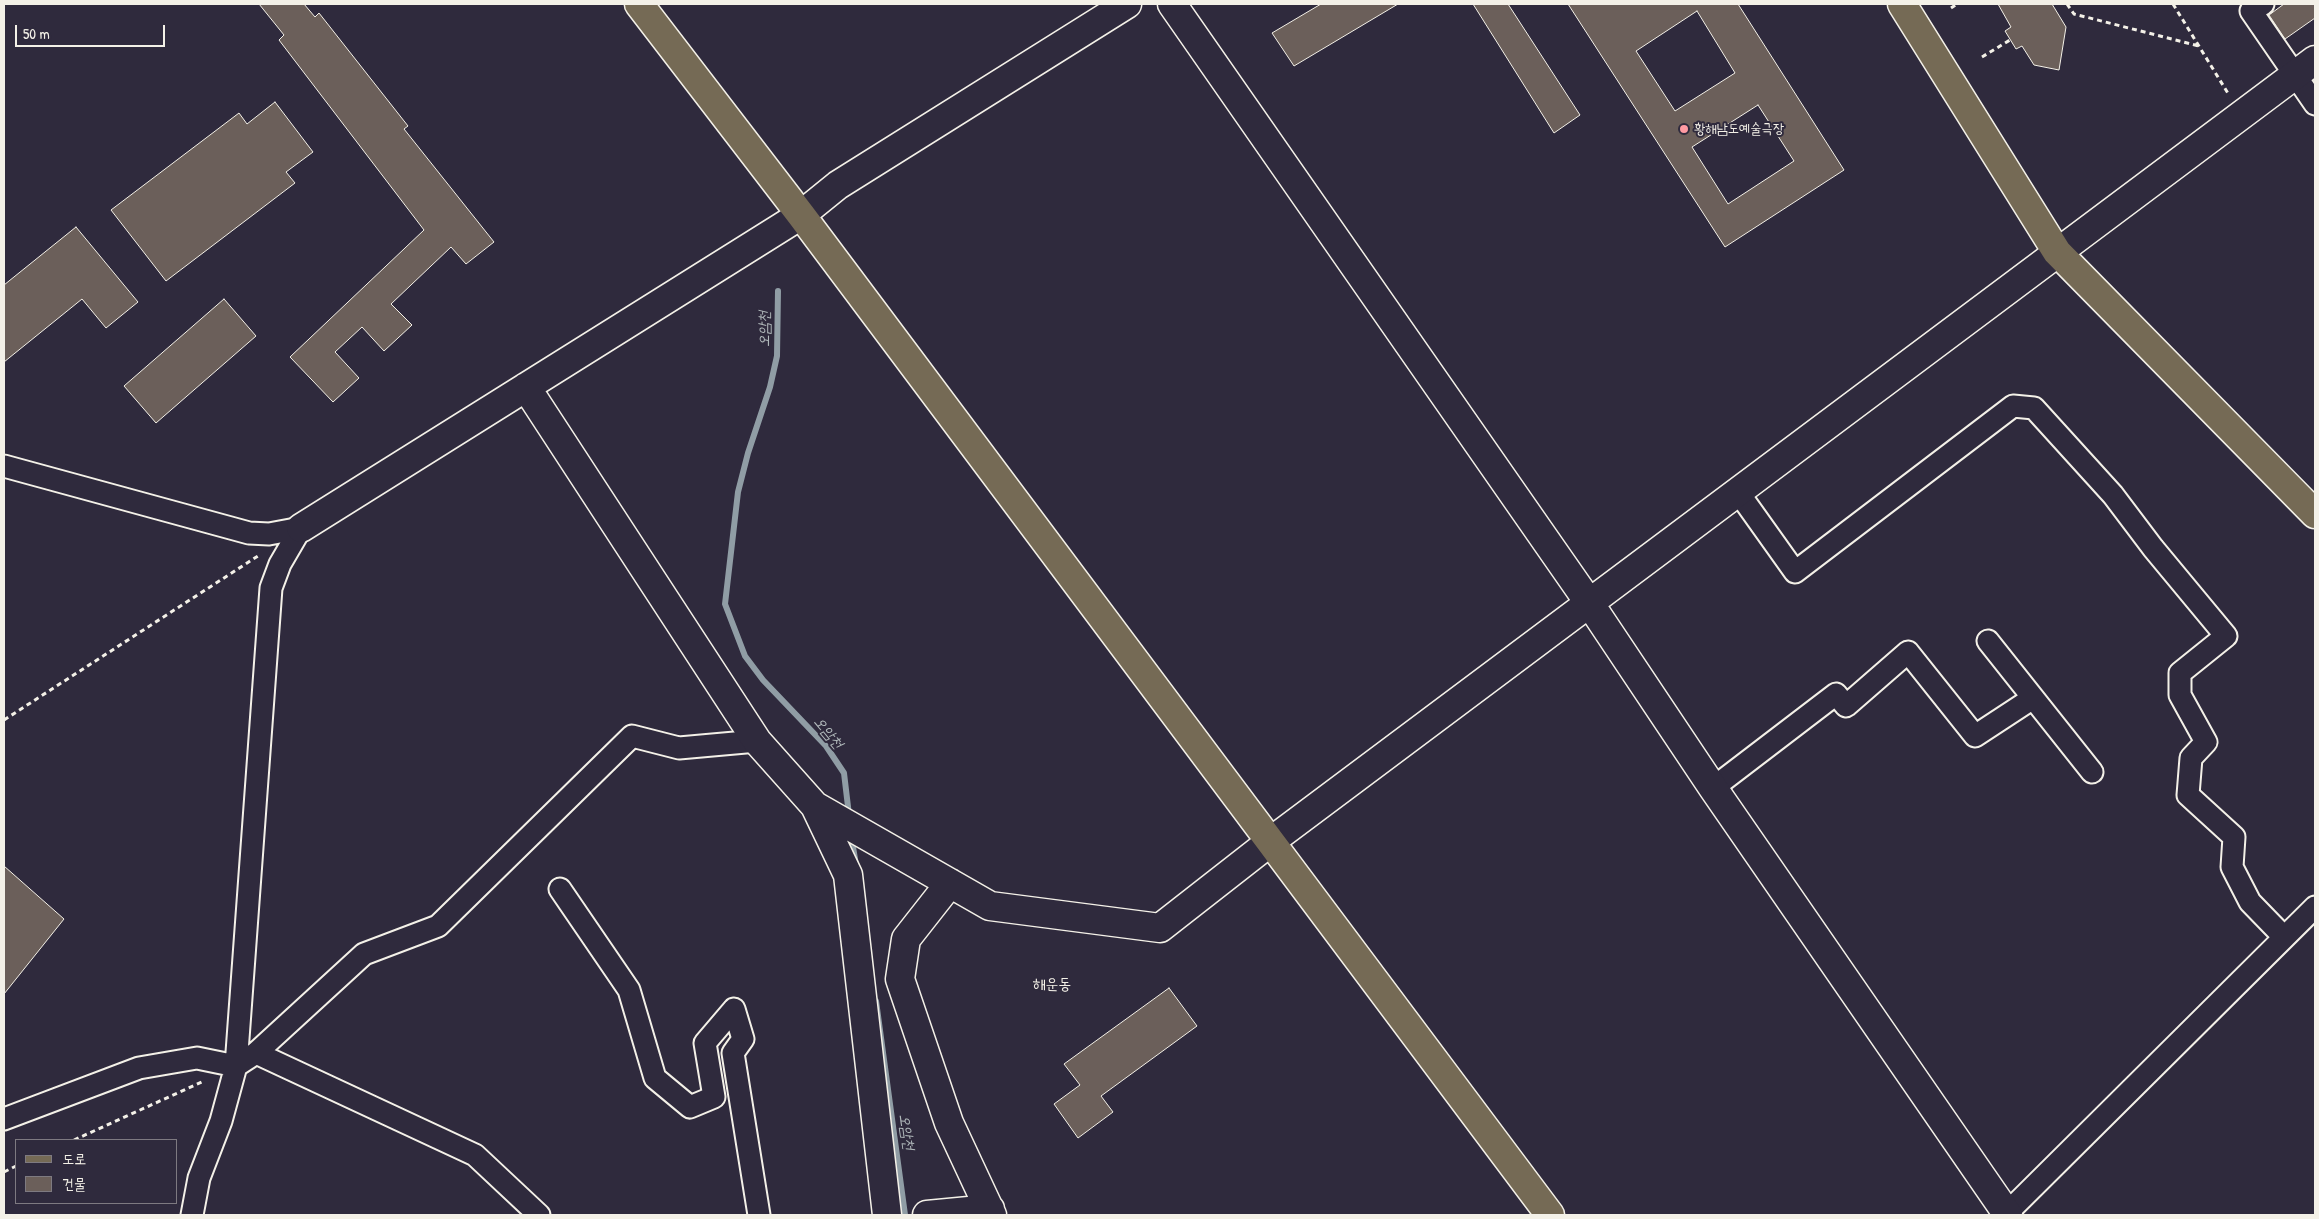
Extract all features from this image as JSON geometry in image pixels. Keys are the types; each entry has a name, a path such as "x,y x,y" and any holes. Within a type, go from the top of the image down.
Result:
{"main road":[{"path":"639,4 801,215 1550,1215"},
{"path":"1902,4 2057,252 2315,514"}],"street":[{"path":"4,466 249,534 269,534 301,528 801,215 838,185 1127,4"},
{"path":"1172,4 1590,604 1713,788 2006,1214 2315,907"},
{"path":"2263,4 2251,11 2305,68 2315,104"},
{"path":"526,387 757,741 825,812 990,906 1160,928 1270,842 2305,68"},
{"path":"1738,492 1795,572 2013,406 2034,408 2113,495 2153,548 2226,636 2180,673 2180,695 2206,742 2191,758 2188,795 2234,836 2232,867 2250,902 2284,937"},
{"path":"192,1215 200,1178 221,1121 236,1066 271,588 280,564 301,528"},
{"path":"1988,641 2092,772"},
{"path":"1713,788 1836,694 1846,706 1908,652 1975,736 2033,698"},
{"path":"4,1119 139,1068 197,1058 236,1066 256,1053 364,954 438,926 632,736 680,748 757,741"},
{"path":"825,812 848,876 887,1215"},
{"path":"927,1215 991,1212 949,1123 900,979 906,940 950,884"},
{"path":"560,889 629,990 656,1078 690,1107 714,1097 705,1043 734,1009 743,1039 733,1053 759,1215"},
{"path":"256,1053 475,1155 539,1215"}],"path":[{"path":"1951,8 1958,4"},
{"path":"2067,4 2074,14 2199,46"},
{"path":"2173,4 2230,95"},
{"path":"1982,57 2010,40"},
{"path":"4,720 268,550"},
{"path":"76,1139 236,1066"}],"building":[{"path":"259,4 304,4 315,17 319,13 408,126 404,129 494,242 466,264 451,247 391,304 412,325 384,351 362,327 335,352 359,378 333,402 290,357 424,230 279,40 284,35"},
{"path":"1321,4 1398,4 1294,66 1272,33"},
{"path":"1473,4 1508,4 1580,115 1554,133"},
{"name":"황해남도예술극장","path":"1568,4 1738,4 1844,170 1725,247","holes":["1697,11 1735,73 1675,111 1636,51","1758,105 1794,161 1728,204 1692,147"]},
{"path":"1998,4 2052,4 2066,27 2059,70 2034,65 2022,46 2016,49 2005,31 2011,27"},
{"path":"2284,4 2315,4 2315,18 2285,39 2269,15"},
{"path":"275,102 313,152 286,172 295,183 166,281 111,210 239,113 247,124"},
{"path":"76,227 138,302 106,328 82,299 4,362 4,285"},
{"path":"224,299 256,336 156,423 124,386"},
{"path":"4,866 64,919 4,994"},
{"path":"1169,988 1197,1026 1101,1096 1113,1112 1078,1138 1054,1104 1080,1085 1064,1064"}],"waterway":[{"name":"오암천","path":"778,291 777,356 770,387 748,453 738,492 725,604 745,656 763,680 826,746 844,773 849,815"},
{"name":"오암천","path":"851,835 856,865"},
{"name":"오암천","path":"876,1001 905,1215"}],"place":[{"name":"황해남도예술극장","path":"1684,129"}],"district":[{"name":"해운동","path":"1052,985"}]}
